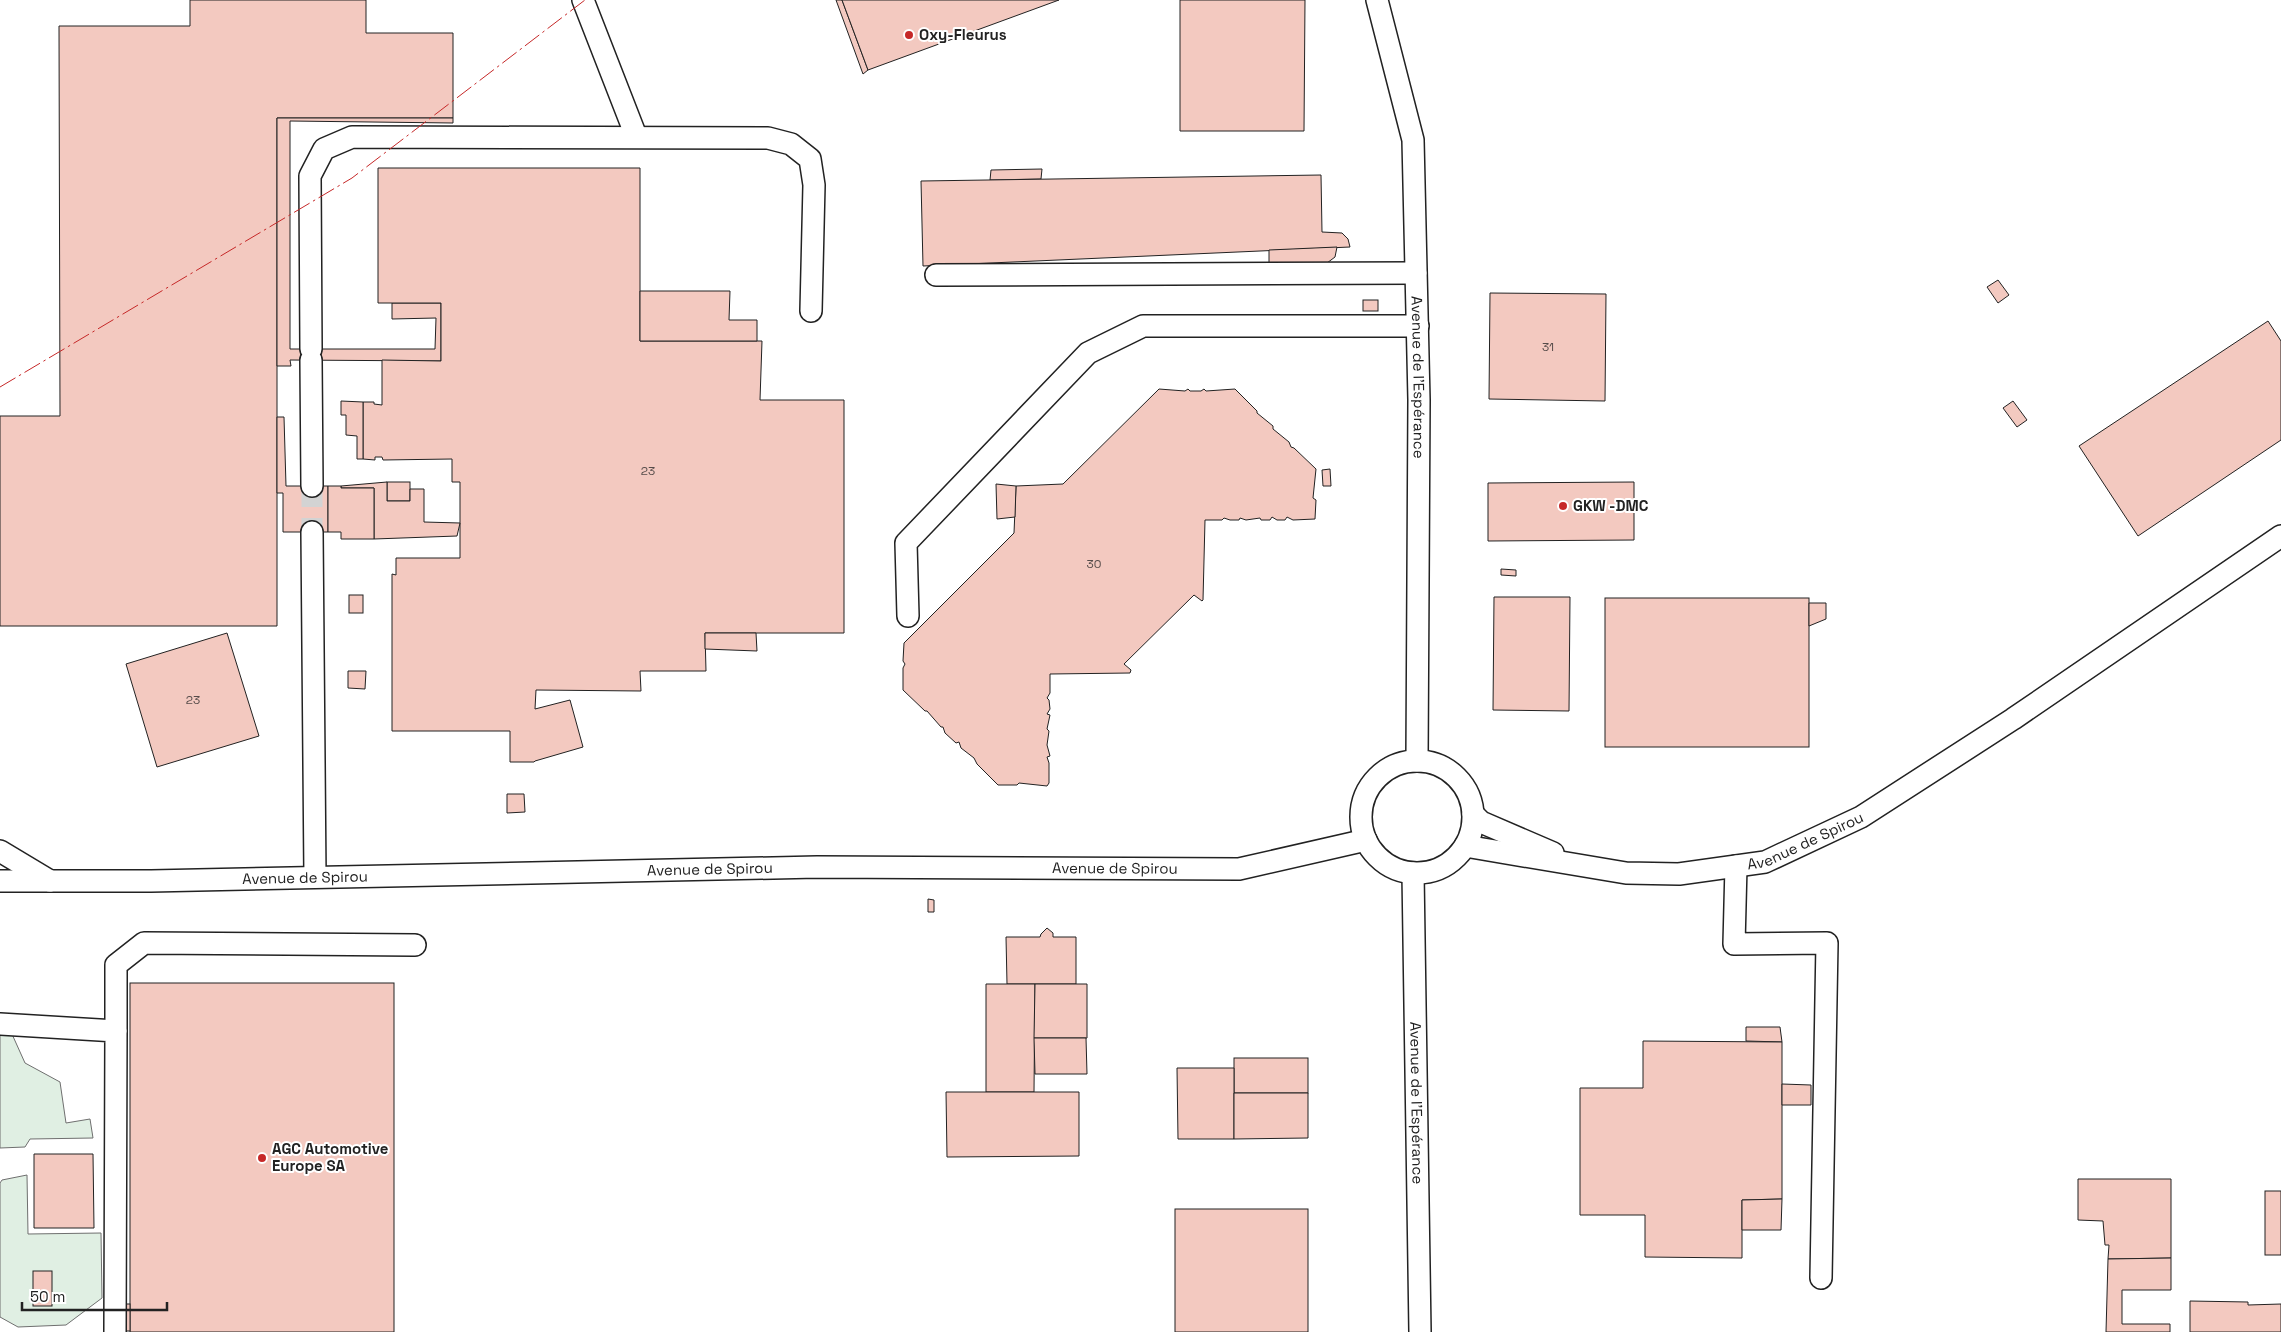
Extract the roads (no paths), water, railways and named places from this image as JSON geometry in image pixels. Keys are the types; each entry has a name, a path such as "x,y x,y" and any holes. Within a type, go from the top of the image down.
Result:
{"street":[{"path":"583,0 636,136"},
{"name":"Avenue de l'Espérance","path":"1377,0 1413,140 1419,400 1417,761"},
{"path":"312,486 310,176 324,149 352,137 636,136 768,138 792,144 810,159 814,185 811,311"},
{"path":"936,275 1416,273"},
{"path":"908,616 906,543 1088,353 1143,326 1418,326"},
{"path":"312,532 315,878"},
{"name":"Avenue de Spirou","path":"1465,846 1626,873 1679,874 1765,862 1861,817 2013,719 2281,536"},
{"path":"1417,761 1434,764 1449,771 1461,782 1469,797 1473,814 1471,830 1465,846 1456,858 1443,867 1428,872 1413,873 1398,870 1384,863 1373,852 1366,840 1361,822 1363,803 1370,786 1382,773 1399,764 1417,761"},
{"name":"Avenue de Spirou","path":"1473,814 1481,822 1540,846 1569,862"},
{"name":"Avenue de Spirou","path":"0,881 315,878 817,867 1239,869 1366,840"},
{"path":"0,851 50,881"},
{"path":"1736,866 1734,944 1827,944 1821,1278"},
{"name":"Avenue de l'Espérance","path":"1413,873 1420,1332"},
{"path":"115,1332 116,965 144,943 415,946"},
{"path":"0,1024 116,1031"}],"tunnel":[{"path":"312,486 312,532"}],"place":[{"name":"Oxy-Fleurus","path":"909,35"},
{"name":"GKW -DMC","path":"1563,506"},
{"name":"AGC Automotive Europe SA","path":"262,1158"}]}
